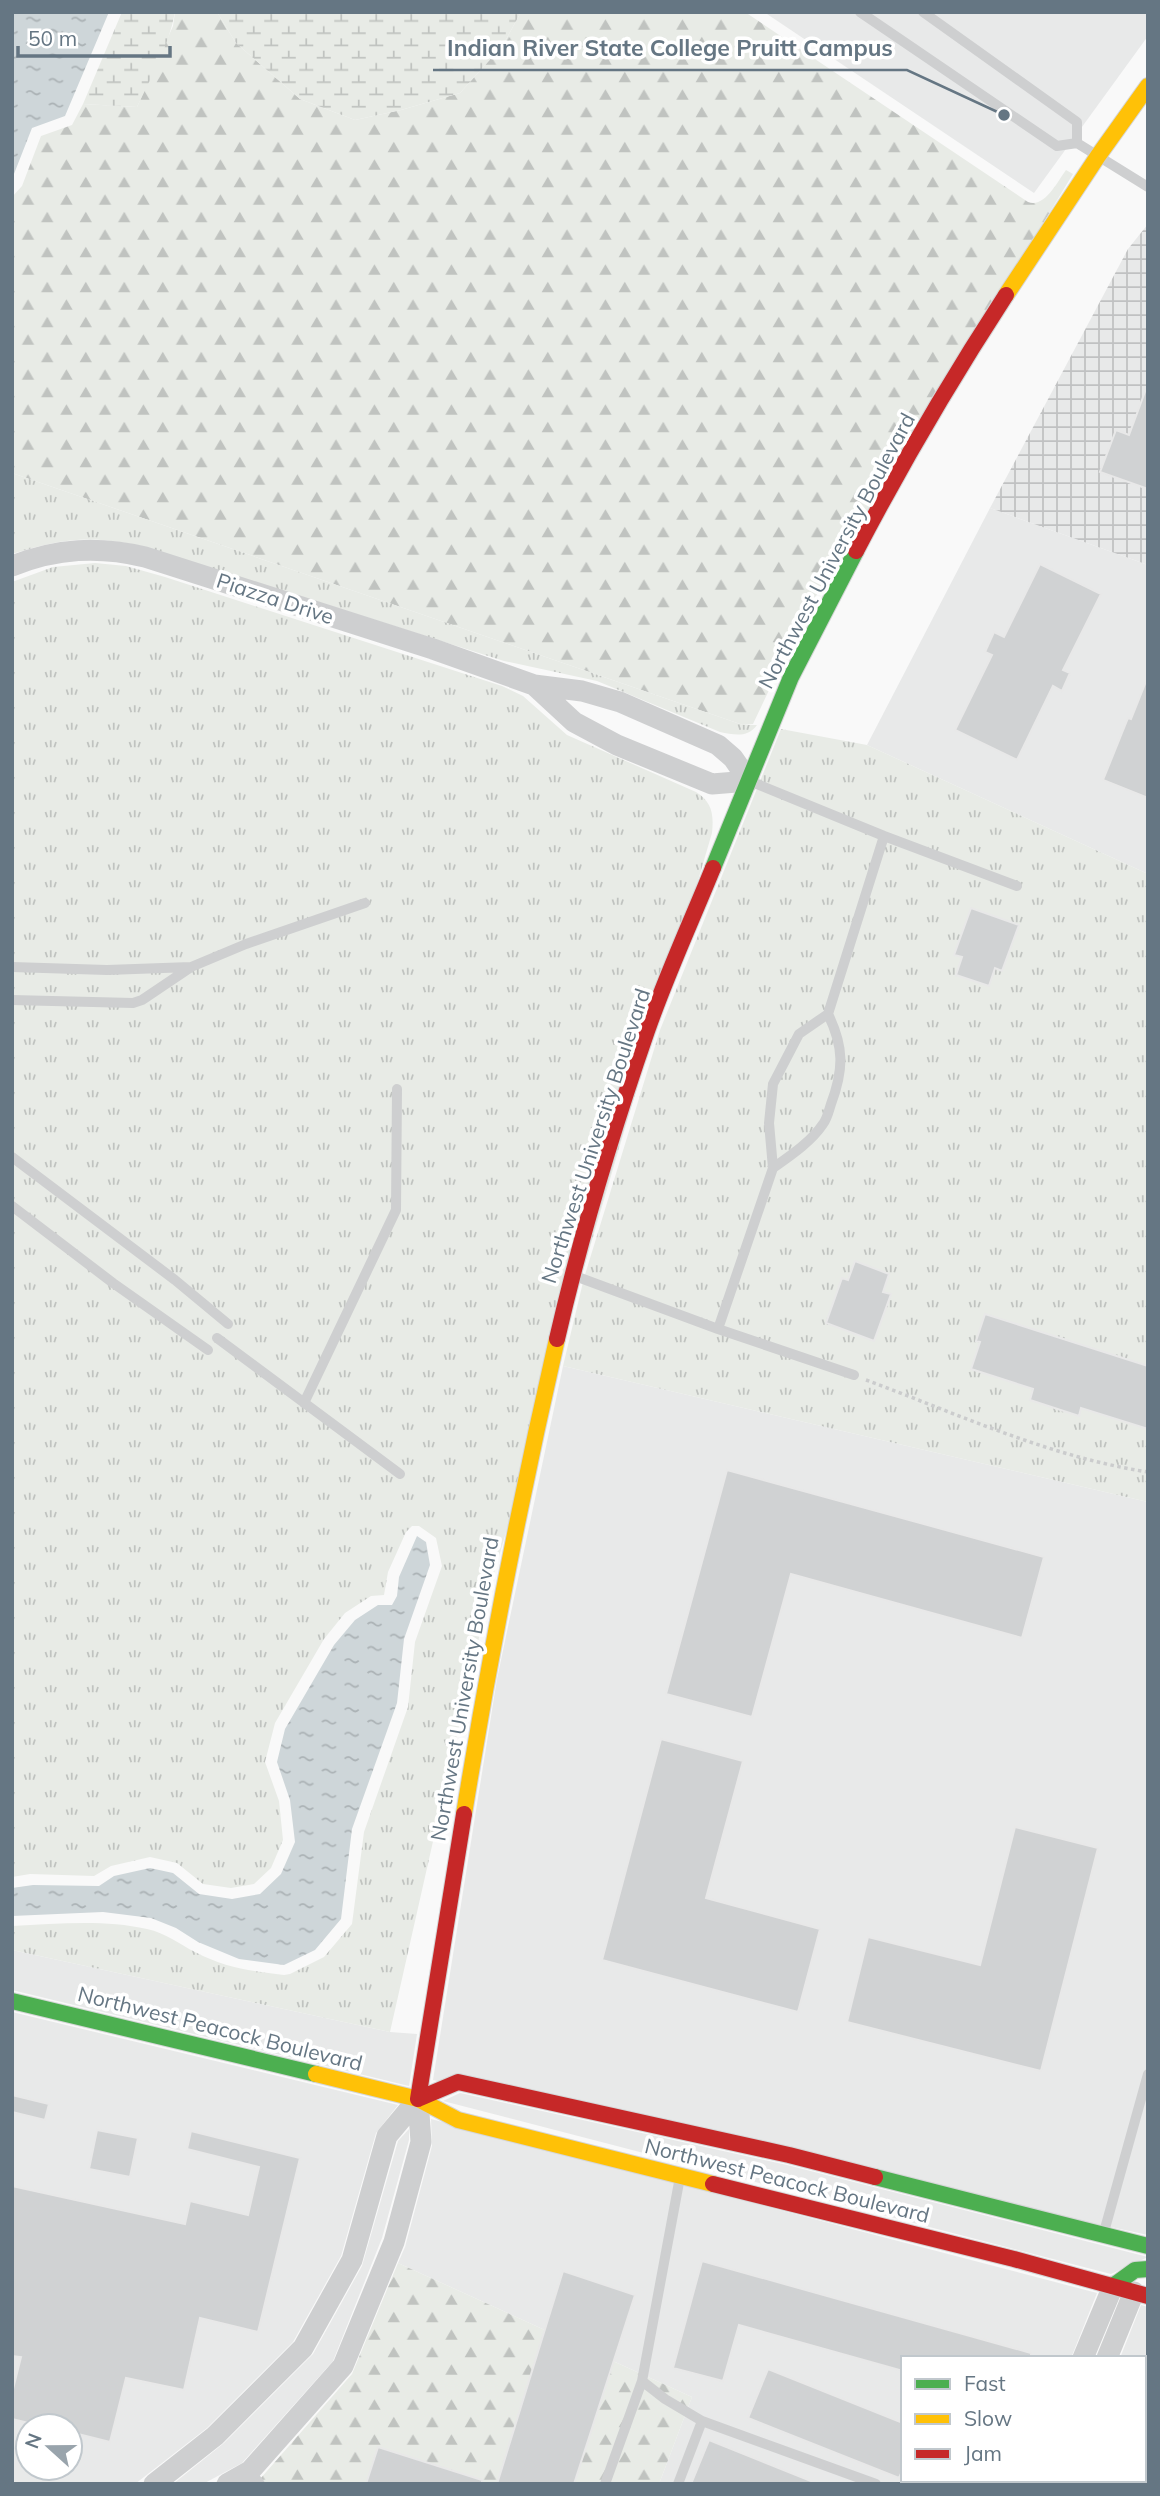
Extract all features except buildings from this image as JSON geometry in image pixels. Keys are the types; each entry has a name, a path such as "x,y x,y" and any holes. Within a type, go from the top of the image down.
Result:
{"street":[{"name":"Northwest University Boulevard","path":"418,2099 486,1676 523,1486 572,1275 648,1029 791,677 888,489 969,352 1098,156 1148,86"},
{"name":"Piazza Drive","path":"12,566 48,554 77,549 132,554 373,629 534,685 601,696 727,750 749,781"},
{"name":"Piazza Drive","path":"534,685 574,722 617,745 712,784 749,781"},
{"name":"Northwest Peacock Boulevard","path":"12,2001 418,2099 452,2118 1014,2259 1141,2294"},
{"name":"Northwest Peacock Boulevard","path":"418,2099 458,2082 463,2083 802,2158 1148,2246"},
{"path":"227,2484 255,2478 343,2367 394,2242 421,2142 418,2099"},
{"path":"154,2484 215,2436 303,2348 352,2260 387,2136 418,2099"},
{"path":"1084,2356 1113,2286 1135,2270 1148,2269"},
{"path":"1108,2356 1141,2294"}],"lane":[{"path":"860,12 1056,146 1077,143 1148,187"},
{"path":"923,12 1077,122 1077,143"},
{"path":"749,781 1017,886"},
{"path":"718,1329 773,1168 769,1123 774,1084 799,1034 828,1014 884,836"},
{"path":"12,1000 134,1003 191,967 246,944 365,903"},
{"path":"12,967 107,970 191,967"},
{"path":"773,1168 797,1150 823,1124 838,1085 842,1062 837,1033 828,1014"},
{"path":"304,1403 396,1210 397,1090"},
{"path":"12,1157 229,1324"},
{"path":"12,1206 113,1283 208,1350"},
{"path":"572,1275 854,1375"},
{"path":"217,1338 400,1474"},
{"path":"1103,2234 1148,2074"},
{"path":"606,2484 642,2381 680,2177"},
{"path":"642,2381 665,2399 702,2421 876,2484"},
{"path":"678,2484 702,2421"}],"path":[{"path":"854,1375 1033,1443 1107,1466 1148,1472"}],"shaded area":[{"path":"764,12 1148,12 1148,36 1034,193"},
{"path":"1148,224 1148,565 990,508 1128,249"},
{"path":"990,508 1148,565 1148,874 867,745"},
{"path":"563,1366 1148,1502 1148,2235 433,2080 497,1679"},
{"path":"12,1950 390,2032 417,2034 409,2086 12,1990"},
{"path":"12,2012 398,2105 376,2133 341,2256 293,2342 207,2428 135,2484 12,2484"},
{"path":"460,2093 787,2165 1148,2257 1111,2274 443,2101"},
{"path":"431,2119 1097,2293 1072,2356 901,2356 901,2482 1019,2484 659,2484 692,2397 398,2263 405,2247 432,2146"},
{"path":"409,2129 409,2140 382,2238 333,2361 242,2463 203,2484 173,2484 224,2443 313,2354 362,2266 398,2141"},
{"path":"1141,2305 1148,2307 1148,2484 1070,2484 1146,2482 1146,2356 1121,2356"}],"green space":[{"path":"122,12 175,12 159,61 137,107 83,104"},
{"path":"175,12 217,12 236,43 300,99 355,120 460,93 503,45 521,12 745,12 1028,202 1034,203 1045,198 1066,170 1073,174 805,614 753,724 743,725 12,473 12,197 22,186 41,136 72,125 83,104 137,107 173,26"},
{"path":"217,12 521,12 503,45 460,93 355,120 300,99 236,43"},
{"path":"12,473 743,725 757,725 745,734 720,732 597,681 504,661 142,546 91,539 47,544 12,554"},
{"path":"95,563 126,566 165,577 502,686 523,696 567,735 696,792 709,804 712,814 712,833 492,1580 390,2032 12,1950 12,1926 97,1923 154,1931 217,1962 260,1972 290,1974 324,1957 352,1924 364,1832 408,1707 415,1642 442,1566 436,1538 419,1526 412,1526 406,1532 388,1572 384,1595 371,1596 345,1613 324,1639 275,1723 265,1762 279,1801 283,1840 271,1868 254,1884 231,1888 203,1884 177,1863 150,1857 111,1866 94,1876 30,1874 12,1877 12,582 53,567"},
{"path":"781,729 867,745 1148,874 1148,1502 563,1366 584,1278 660,1030"},
{"path":"398,2263 692,2397 659,2484 250,2484 260,2479 352,2374"}],"water":[{"path":"12,12 109,12 65,116 32,128 12,179"},
{"path":"417,1536 426,1542 430,1565 404,1639 397,1703 352,1829 341,1919 315,1950 284,1965 239,1959 151,1918 103,1912 12,1916 12,1888 33,1885 99,1886 114,1876 150,1868 173,1873 199,1894 232,1899 260,1894 281,1874 295,1842 290,1800 277,1762 285,1729 334,1645 355,1620 378,1605 392,1605 397,1596 399,1577"}],"traffic: fast":[{"path":"713,868 791,677 856,551"},
{"path":"12,2001 316,2074"},
{"path":"875,2177 1148,2246"},
{"path":"1113,2286 1135,2270 1148,2269"}],"traffic: slow":[{"path":"1006,295 1148,86"},
{"path":"464,1814 507,1575 557,1339"},
{"path":"316,2074 418,2099 458,2120 713,2184"}],"traffic: jam":[{"path":"856,551 928,421 1006,295"},
{"path":"557,1339 587,1222 634,1069 662,990 713,868"},
{"path":"418,2099 464,1814"},
{"path":"418,2099 458,2082 789,2155 875,2177"},
{"path":"713,2184 1014,2259 1148,2296"}],"place":[{"name":"Indian River State College Pruitt Campus","path":"1004,115"}]}
